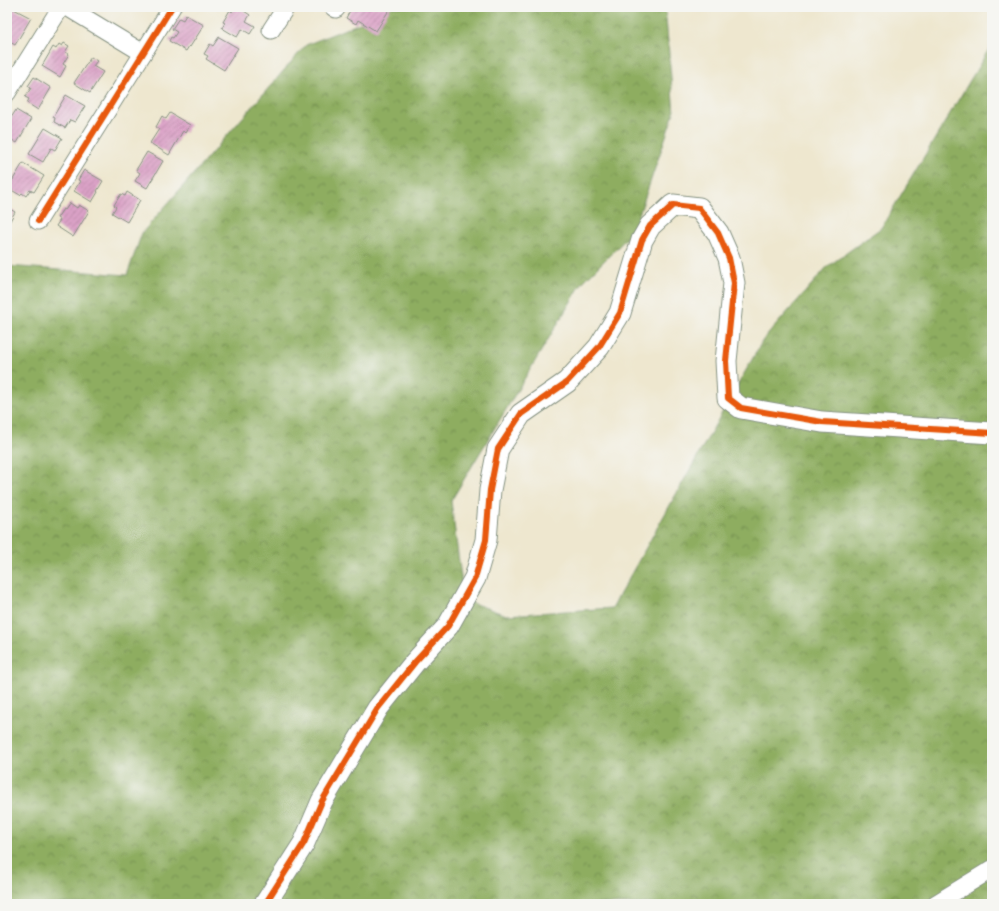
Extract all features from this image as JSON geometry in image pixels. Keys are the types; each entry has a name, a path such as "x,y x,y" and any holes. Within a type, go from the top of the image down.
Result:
{"street":[{"path":"7,93 61,7"},
{"path":"67,7 143,53"},
{"path":"38,221 172,7"},
{"path":"271,30 286,7"},
{"path":"334,7 336,9 337,7"},
{"path":"265,904 304,842 322,801 378,708 415,662 448,626 475,578 486,540 490,490 498,449 521,414 567,382 600,347 620,313 642,240 650,226 674,205 699,208 718,233 729,258 734,283 726,361 728,398 741,408 822,422 992,433"},
{"path":"935,904 992,869"}],"green space":[{"path":"391,7 665,7 674,113 633,232 582,283 451,501 464,600 506,615 612,608 763,340 827,267 881,228 992,44 992,904 7,904 7,266 127,275 142,233 306,45 387,12"}],"building":[{"path":"10,7 31,18 15,45 7,40 7,12"},
{"path":"235,7 238,7 250,15 246,21 255,26 250,34 242,29 237,37 222,28 225,23 223,22 230,10 232,12"},
{"path":"352,7 391,7 376,31 358,20 356,24 346,18"},
{"path":"186,15 204,25 186,51 169,41 177,32 172,29 179,18 183,20"},
{"path":"219,37 238,48 224,70 206,59 208,56 204,54 210,44 213,46"},
{"path":"64,43 69,46 65,52 69,54 63,64 66,66 60,77 42,66 53,47 56,49 59,44 62,46"},
{"path":"91,57 97,61 93,66 103,72 90,93 74,83"},
{"path":"34,77 51,88 38,110 27,103 29,99 25,97 31,88 28,86"},
{"path":"66,95 85,106 75,122 70,120 65,128 54,122 55,118 53,117"},
{"path":"16,110 31,119 17,143 7,137 7,119 9,121"},
{"path":"170,113 190,125 185,133 183,131 169,155 150,143 159,129 156,127 162,116 166,119"},
{"path":"45,128 62,138 55,150 51,148 43,162 29,154"},
{"path":"147,152 163,161 147,188 135,181 140,173 136,170"},
{"path":"23,163 44,176 34,192 30,190 26,196 22,193 20,195 8,188"},
{"path":"84,170 103,181 92,202 74,191"},
{"path":"127,192 140,200 127,222 112,213 116,207 114,205 121,194 125,196"},
{"path":"70,203 77,208 79,205 89,211 73,237 56,226 60,220 57,218 63,209 65,210"},
{"path":"7,207 15,212 7,226"}],"cycle path":[{"path":"38,221 172,7"},
{"path":"265,904 304,843 322,801 378,708 415,662 448,626 475,578 486,540 490,490 498,449 521,414 567,382 599,347 620,313 642,240 650,226 673,205 699,208 718,233 729,258 734,283 726,361 728,398 741,408 822,422 992,433"}]}
